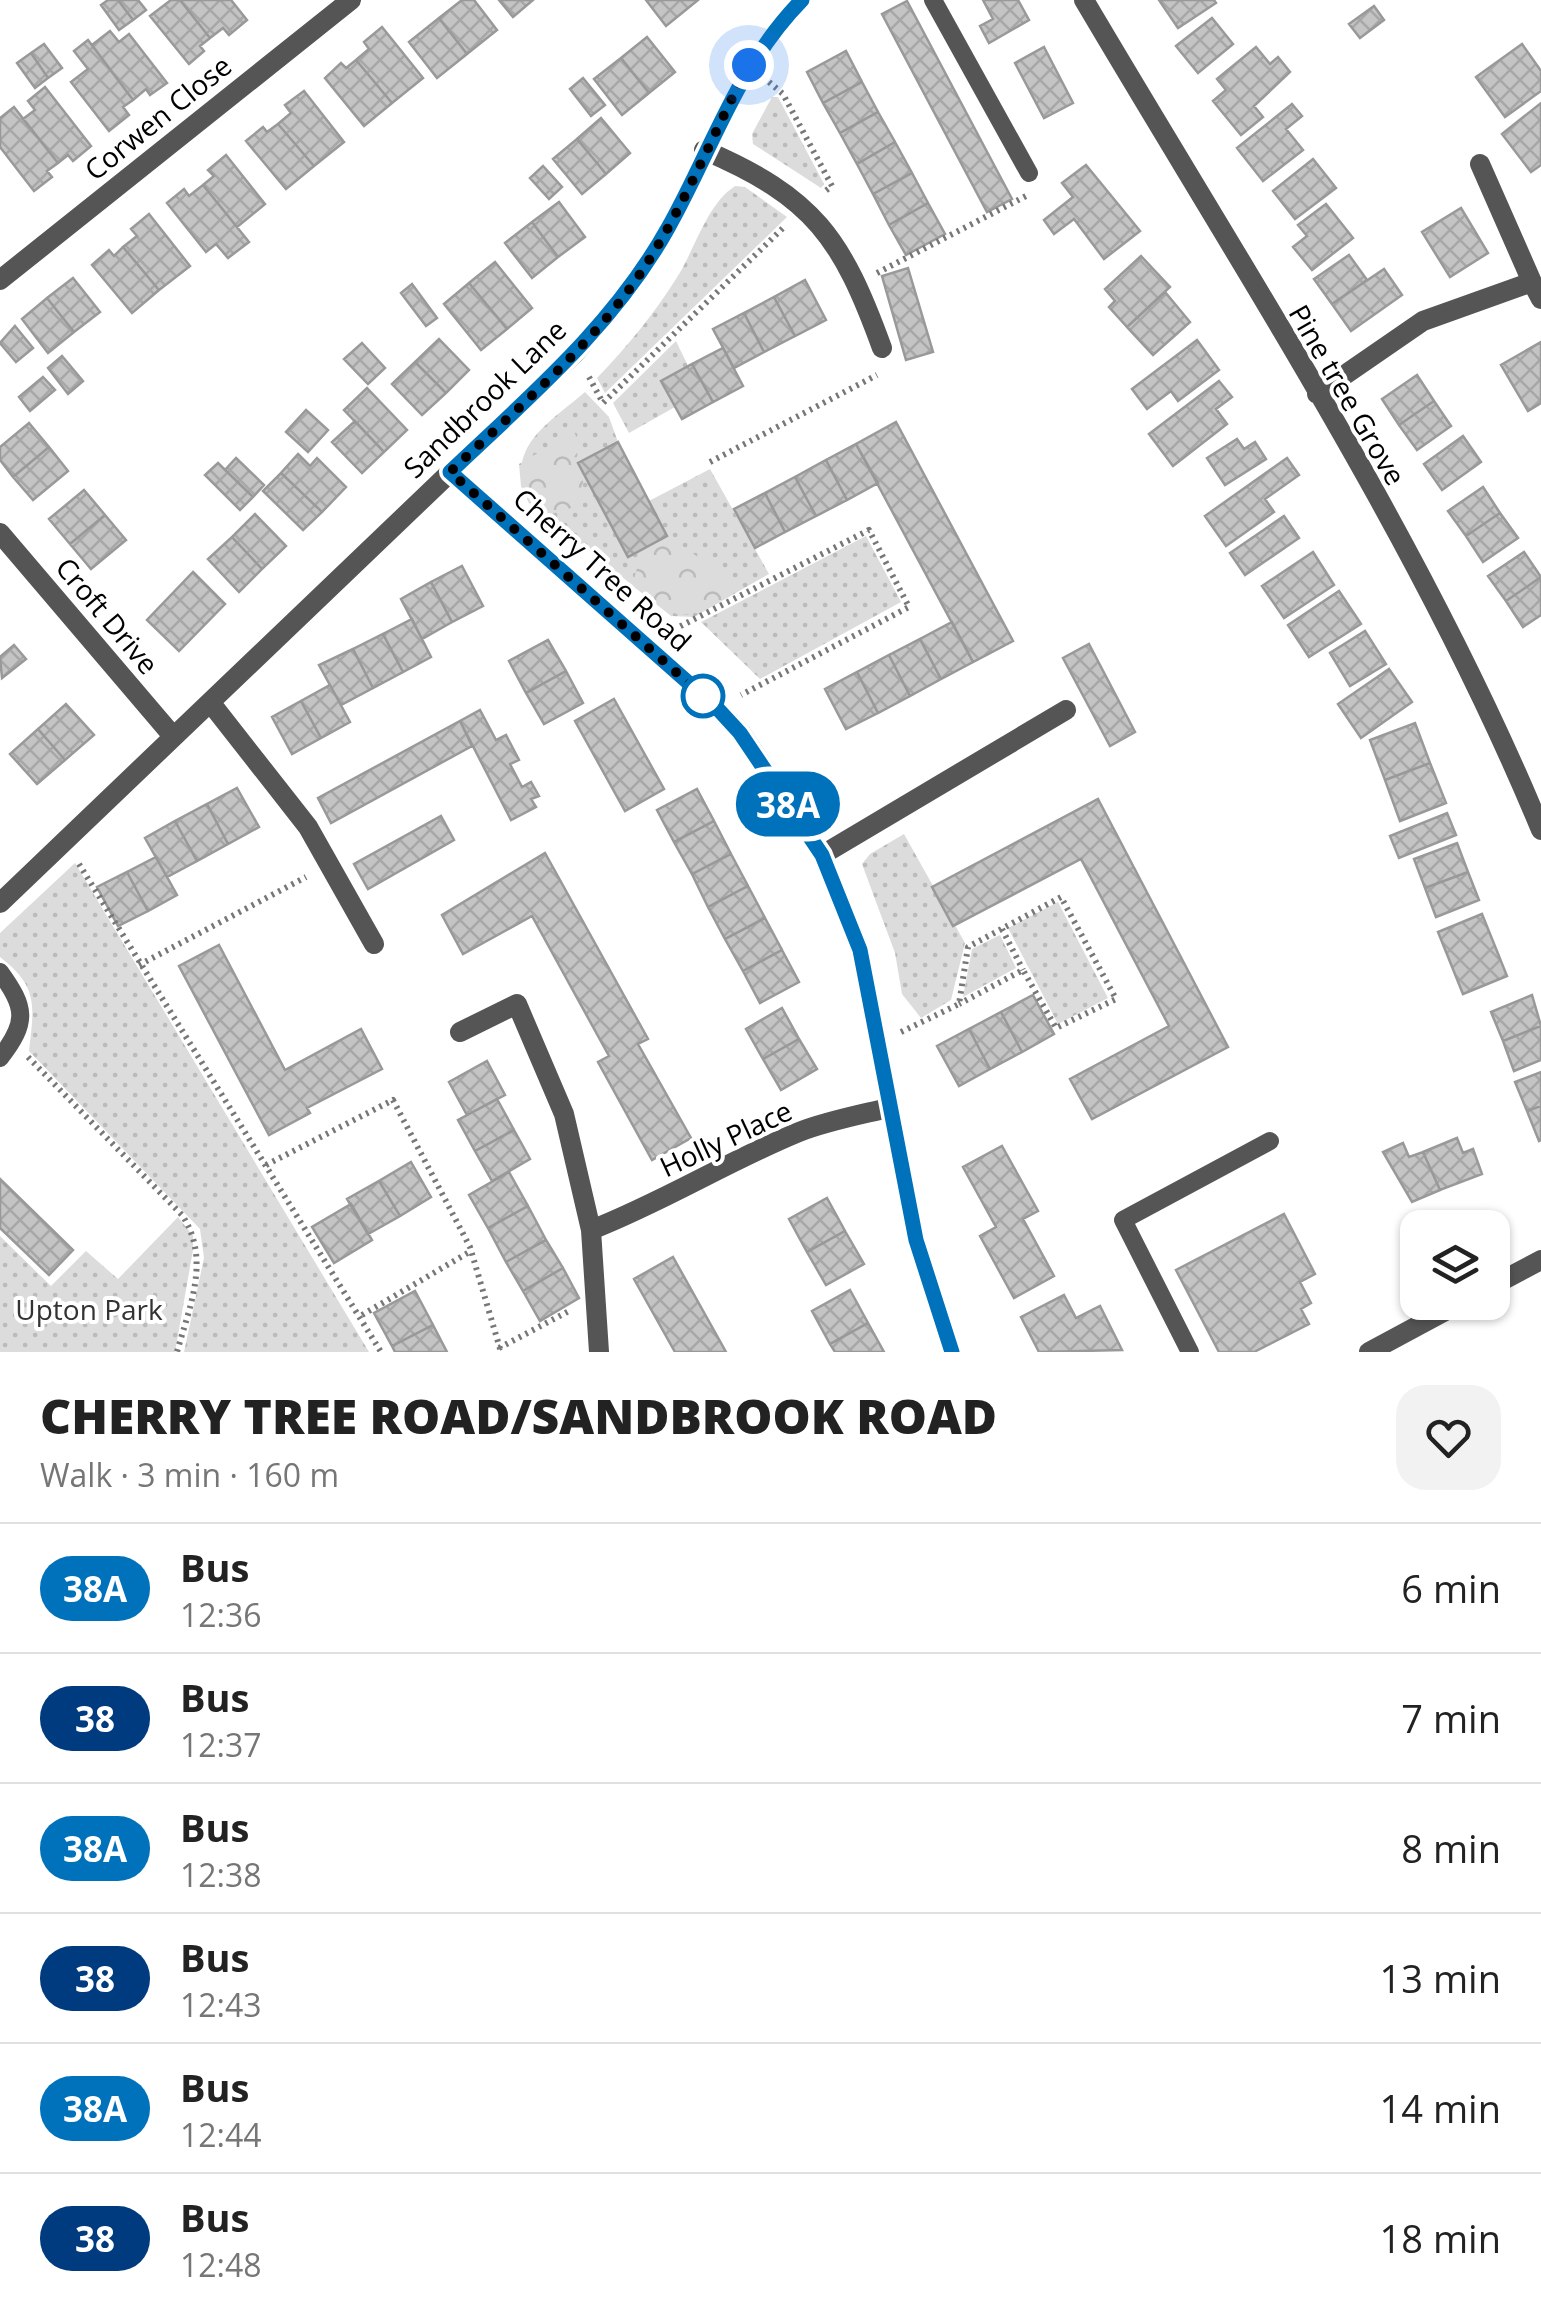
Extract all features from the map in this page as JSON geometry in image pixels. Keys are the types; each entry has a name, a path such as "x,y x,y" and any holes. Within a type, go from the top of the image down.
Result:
{"street":[{"name":"Corwen Close","path":"0,280 351,0"},
{"name":"Sandbrook Lane","path":"0,903 575,353 624,296 668,228 749,65 802,0"},
{"name":"Pine tree Grove","path":"1084,0 1316,394 1495,719 1541,830"},
{"path":"704,150 759,173 804,208 834,241 858,283 882,348"},
{"path":"1316,394 1423,321 1537,290 1480,164"},
{"name":"Cherry Tree Road","path":"450,472 717,708 740,733 822,855 860,950 916,1240 952,1352"},
{"name":"Croft Drive","path":"0,533 172,735"},
{"path":"210,702 308,827 374,944"},
{"path":"822,855 1066,710"},
{"path":"460,1032 516,1004 564,1114 591,1230 599,1352"},
{"name":"Holly Place","path":"591,1230 647,1208 732,1161 804,1130 888,1108"},
{"path":"1510,1276 1541,1260"},
{"path":"1369,1352 1429,1320"}],"lane":[{"path":"933,0 1029,173"},
{"path":"0,972 20,1000 19,1034 0,1058"},
{"path":"1190,1352 1123,1220 1270,1141"}],"path":[{"path":"575,353 603,403 804,208 832,186 783,94 749,65"},
{"path":"858,283 1037,190 1029,173"},
{"path":"710,462 889,369 882,348"},
{"path":"643,644 700,619 869,530 909,607 717,708"},
{"path":"65,841 362,1315 381,1352"},
{"path":"140,965 329,865"},
{"path":"959,1004 968,947 1002,928 1062,896 1116,999 1056,1028 1002,928"},
{"path":"876,1041 1023,970"},
{"path":"13,1041 182,1216 197,1238 199,1257 177,1352"},
{"path":"266,1165 393,1100 471,1251 500,1350 595,1296"},
{"path":"362,1315 471,1251"}],"green space":[{"path":"772,97 778,97 824,184 821,188 753,144 752,134"},
{"path":"735,186 745,187 787,217 605,393 597,378 658,305 716,204"},
{"path":"676,341 688,366 661,381 675,407 629,433 613,403"},
{"path":"585,392 609,417 618,442 579,463 627,556 667,536 649,501 710,469 769,574 694,617 671,616 529,503 522,484 525,452 544,427"},
{"path":"574,432 581,446 571,462 583,481 582,504 557,513 529,503 521,486 519,464"},
{"path":"667,536 723,574 733,594 703,610 682,614 661,607 634,587 643,557"},
{"path":"866,536 901,602 760,679 701,622"},
{"path":"904,834 965,943 951,1000 921,1018 902,994 895,953 862,864 870,854"},
{"path":"75,863 369,1352 184,1352 204,1258 200,1229 29,1051 32,1009 28,988 0,957 0,933"},
{"path":"1058,902 1108,998 1058,1024 1008,928"},
{"path":"1000,935 1016,968 963,997 972,949"},
{"name":"Upton Park","path":"178,1217 193,1236 193,1250 175,1352 0,1352 0,1236 51,1286 86,1251 118,1279"}],"building":[{"path":"118,0 133,20 119,30 101,5"},
{"path":"118,0 138,0 146,10 133,20"},
{"path":"171,0 180,0 210,38 200,46 204,51 189,64 150,16"},
{"path":"180,0 231,0 247,20 229,35 223,28 210,38"},
{"path":"462,0 474,0 497,30 467,54 439,18"},
{"path":"499,0 533,0 513,17"},
{"path":"646,0 698,0 666,26"},
{"path":"983,0 1018,0 1029,20 989,43 980,26 993,19"},
{"path":"1159,0 1214,0 1216,3 1178,28"},
{"path":"907,1 1012,199 987,212 882,14"},
{"path":"1374,6 1384,20 1360,38 1349,24"},
{"path":"439,18 467,54 437,78 409,42"},
{"path":"1212,18 1233,44 1198,73 1176,46"},
{"path":"382,27 423,78 392,103 356,60 369,49 364,42"},
{"path":"110,31 119,42 129,34 167,83 150,95 146,89 133,100 92,45"},
{"path":"647,37 675,72 649,93 621,58"},
{"path":"88,40 133,100 123,107 129,115 109,131 71,82 88,69 74,51"},
{"path":"44,44 62,68 48,78 31,53"},
{"path":"1522,44 1541,71 1541,91 1505,117 1476,77"},
{"path":"1044,47 1073,103 1044,118 1015,63"},
{"path":"1256,47 1270,64 1278,57 1290,72 1254,106 1263,117 1241,135 1213,101 1226,90 1217,79"},
{"path":"846,51 862,82 823,103 807,72"},
{"path":"31,53 48,78 35,88 17,63"},
{"path":"621,58 649,93 622,115 594,79"},
{"path":"356,60 392,103 364,126 325,78 341,63 346,68"},
{"path":"583,78 605,105 591,116 570,89"},
{"path":"862,82 878,112 840,133 823,103"},
{"path":"45,87 91,146 73,161 68,155 58,163 23,119 35,110 28,101"},
{"path":"304,91 344,142 314,166 278,124 291,113 285,105"},
{"path":"1541,103 1541,165 1531,172 1502,134"},
{"path":"1292,104 1302,116 1286,129 1303,150 1263,181 1237,148"},
{"path":"14,107 58,163 47,171 52,177 34,191 0,147 0,118"},
{"path":"878,112 895,142 857,164 840,133"},
{"path":"601,118 630,153 606,174 577,139"},
{"path":"278,124 314,166 286,189 246,141 263,127 267,132"},
{"path":"577,139 606,174 582,194 553,159"},
{"path":"895,142 912,173 873,194 857,164"},
{"path":"226,155 265,204 237,227 203,185 214,176 208,170"},
{"path":"1313,159 1336,188 1295,219 1273,191"},
{"path":"1086,165 1140,231 1104,259 1074,219 1054,234 1044,220 1073,197 1062,183"},
{"path":"543,166 562,187 549,199 530,178"},
{"path":"912,173 928,203 889,225 873,194"},
{"path":"203,185 249,242 228,258 216,244 206,252 167,203 184,189 189,196"},
{"path":"559,202 585,237 558,257 532,222"},
{"path":"928,203 945,234 906,255 889,225"},
{"path":"1326,204 1353,238 1312,270 1293,247 1307,236 1298,225"},
{"path":"1461,208 1488,253 1450,277 1422,232"},
{"path":"149,214 190,266 159,290 123,247 137,236 131,229"},
{"path":"532,222 558,257 532,278 505,243"},
{"path":"123,247 159,290 132,313 92,265 109,250 114,256"},
{"path":"1349,255 1367,280 1332,304 1314,279"},
{"path":"1141,256 1170,287 1127,327 1109,307 1115,301 1105,289"},
{"path":"495,262 532,308 507,329 469,283"},
{"path":"908,268 933,352 906,360 882,276"},
{"path":"1384,269 1402,295 1351,331 1332,304"},
{"path":"73,278 100,312 74,332 47,298"},
{"path":"805,280 826,320 795,336 774,297"},
{"path":"469,283 507,329 481,350 444,304"},
{"path":"412,284 437,318 426,326 401,293"},
{"path":"1165,292 1190,322 1153,355 1127,327"},
{"path":"774,297 795,336 764,352 744,313"},
{"path":"47,298 74,332 48,353 22,319"},
{"path":"744,313 764,352 734,368 713,329"},
{"path":"15,326 33,348 16,362 0,343"},
{"path":"439,339 469,370 446,393 415,362"},
{"path":"1197,340 1219,370 1178,401 1171,391 1147,409 1132,389"},
{"path":"1541,342 1541,403 1528,411 1501,365"},
{"path":"362,343 385,368 368,384 344,359"},
{"path":"723,348 743,386 713,402 692,364"},
{"path":"62,356 83,381 68,394 48,368"},
{"path":"415,362 446,393 422,415 392,384"},
{"path":"692,364 713,402 682,419 661,381"},
{"path":"1417,375 1434,401 1399,425 1382,399"},
{"path":"43,377 55,390 30,411 19,397"},
{"path":"1219,381 1232,397 1216,409 1227,424 1173,466 1149,434"},
{"path":"367,388 407,430 384,452 344,410"},
{"path":"1434,401 1451,426 1417,450 1399,425"},
{"path":"306,410 328,430 308,452 286,432"},
{"path":"355,421 384,452 362,473 332,442"},
{"path":"896,422 1013,641 973,662 856,444"},
{"path":"29,423 49,447 13,477 0,460 0,447"},
{"path":"1463,436 1481,462 1442,490 1424,464"},
{"path":"1237,439 1244,449 1255,442 1266,459 1225,485 1207,458"},
{"path":"618,442 667,536 628,557 578,463"},
{"path":"856,444 878,483 847,500 826,460"},
{"path":"49,447 68,471 33,500 13,477"},
{"path":"298,454 310,466 317,458 346,487 322,512 281,473"},
{"path":"236,458 264,485 253,497 225,470"},
{"path":"1287,458 1299,475 1265,499 1274,512 1226,546 1205,516"},
{"path":"826,460 847,500 816,516 795,477"},
{"path":"218,463 253,497 240,510 205,475"},
{"path":"281,473 322,512 303,530 263,491"},
{"path":"795,477 816,516 785,532 765,493"},
{"path":"1483,487 1500,513 1466,536 1448,511"},
{"path":"84,490 105,515 70,544 49,519"},
{"path":"765,493 785,532 755,548 734,509"},
{"path":"1500,513 1518,538 1483,562 1466,536"},
{"path":"255,514 286,546 262,569 232,537"},
{"path":"105,515 126,540 91,569 70,544"},
{"path":"1284,516 1299,538 1245,575 1230,553"},
{"path":"232,537 262,569 239,592 208,559"},
{"path":"1313,552 1334,585 1284,618 1262,586"},
{"path":"1524,552 1541,577 1506,601 1488,576"},
{"path":"462,566 483,606 452,622 431,582"},
{"path":"193,572 225,604 179,651 147,620"},
{"path":"1541,577 1541,615 1523,627 1506,601"},
{"path":"431,582 452,622 422,639 401,599"},
{"path":"1339,591 1361,624 1309,657 1288,625"},
{"path":"412,619 431,657 403,672 383,634"},
{"path":"952,622 973,662 941,679 920,639"},
{"path":"1365,631 1386,664 1350,686 1330,653"},
{"path":"383,634 403,672 373,688 353,649"},
{"path":"920,639 941,679 910,696 889,655"},
{"path":"548,640 566,671 526,693 509,661"},
{"path":"1089,644 1135,732 1110,746 1063,658"},
{"path":"14,645 26,659 2,678 0,657"},
{"path":"353,649 373,688 341,705 319,665"},
{"path":"889,655 910,696 878,713 857,672"},
{"path":"1389,669 1412,702 1361,738 1338,704"},
{"path":"566,671 583,703 544,724 526,693"},
{"path":"857,672 878,713 846,729 825,689"},
{"path":"330,685 350,722 321,738 301,701"},
{"path":"614,699 664,789 625,811 575,721"},
{"path":"301,701 321,738 292,754 272,717"},
{"path":"66,704 94,735 65,760 38,729"},
{"path":"480,710 496,740 506,735 519,760 510,764 522,787 531,782 539,796 531,799 536,807 511,820 460,721"},
{"path":"460,721 472,746 331,823 318,798"},
{"path":"1415,723 1430,763 1385,780 1370,740"},
{"path":"38,729 65,760 37,784 10,754"},
{"path":"1430,763 1446,803 1400,821 1385,780"},
{"path":"237,788 259,827 228,844 207,804"},
{"path":"697,789 714,821 674,842 657,810"},
{"path":"1098,799 1228,1047 1092,1119 1070,1079 1169,1026 1081,859 953,926 932,887"},
{"path":"207,804 228,844 197,861 175,821"},
{"path":"1447,813 1456,835 1399,858 1390,836"},
{"path":"441,816 454,840 368,889 354,864"},
{"path":"175,821 197,861 167,877 145,838"},
{"path":"714,821 731,854 692,874 674,842"},
{"path":"1457,843 1468,872 1425,888 1414,859"},
{"path":"545,853 648,1039 638,1044 691,1138 652,1160 598,1062 609,1056 532,916 463,954 442,915"},
{"path":"731,854 748,886 708,907 692,874"},
{"path":"156,857 177,895 148,911 127,872"},
{"path":"127,872 148,911 118,926 97,887"},
{"path":"1468,872 1479,900 1436,917 1425,888"},
{"path":"748,886 765,918 725,939 708,907"},
{"path":"1482,914 1507,976 1463,994 1438,932"},
{"path":"765,918 782,950 743,971 725,939"},
{"path":"219,945 285,1070 361,1029 382,1069 307,1108 310,1113 269,1135 179,966"},
{"path":"782,950 799,982 760,1003 743,971"},
{"path":"1033,995 1054,1034 1022,1052 1001,1012"},
{"path":"1532,995 1541,1026 1503,1041 1491,1012"},
{"path":"782,1008 799,1039 763,1059 746,1029"},
{"path":"1001,1012 1022,1052 990,1069 969,1029"},
{"path":"1541,1026 1541,1060 1514,1071 1503,1041"},
{"path":"969,1029 990,1069 959,1086 937,1046"},
{"path":"799,1039 817,1069 781,1090 763,1059"},
{"path":"487,1061 505,1095 467,1115 449,1082"},
{"path":"1541,1072 1541,1106 1527,1111 1515,1082"},
{"path":"497,1099 514,1130 475,1151 458,1120"},
{"path":"1541,1106 1541,1140 1539,1141 1527,1111"},
{"path":"514,1130 530,1159 492,1181 475,1151"},
{"path":"1457,1138 1463,1153 1473,1149 1482,1174 1440,1190 1423,1152"},
{"path":"1403,1143 1409,1157 1423,1152 1440,1190 1412,1202 1383,1152"},
{"path":"1002,1146 1038,1211 1023,1219 1054,1276 1014,1298 980,1236 996,1227 963,1167"},
{"path":"411,1162 431,1197 400,1216 379,1181"},
{"path":"509,1172 528,1206 488,1228 469,1195"},
{"path":"0,1179 73,1250 49,1275 0,1228"},
{"path":"379,1181 400,1216 368,1234 347,1199"},
{"path":"827,1198 845,1231 807,1252 789,1219"},
{"path":"351,1204 372,1240 334,1263 312,1227"},
{"path":"528,1206 546,1240 506,1262 488,1228"},
{"path":"1284,1214 1315,1274 1300,1282 1311,1303 1301,1309 1309,1324 1254,1352 1219,1352 1176,1270"},
{"path":"845,1231 864,1264 826,1285 807,1252"},
{"path":"546,1240 563,1268 523,1291 506,1262"},
{"path":"673,1257 726,1352 675,1352 634,1279"},
{"path":"563,1268 579,1298 540,1321 523,1291"},
{"path":"850,1290 868,1323 830,1344 812,1311"},
{"path":"415,1291 433,1325 392,1346 374,1313"},
{"path":"1064,1295 1076,1318 1100,1306 1122,1350 1039,1352 1021,1317"},
{"path":"868,1323 884,1352 835,1352 830,1344"},
{"path":"433,1325 447,1352 395,1352 392,1346"}],"bus line":[{"name":"38A","path":"802,0 754,56 668,228 624,296 575,353 450,472 717,708 740,733 822,855 860,950 916,1240 952,1352"}],"route":[{"path":"703,696 450,472 575,353 624,296 668,228 749,65"}]}
